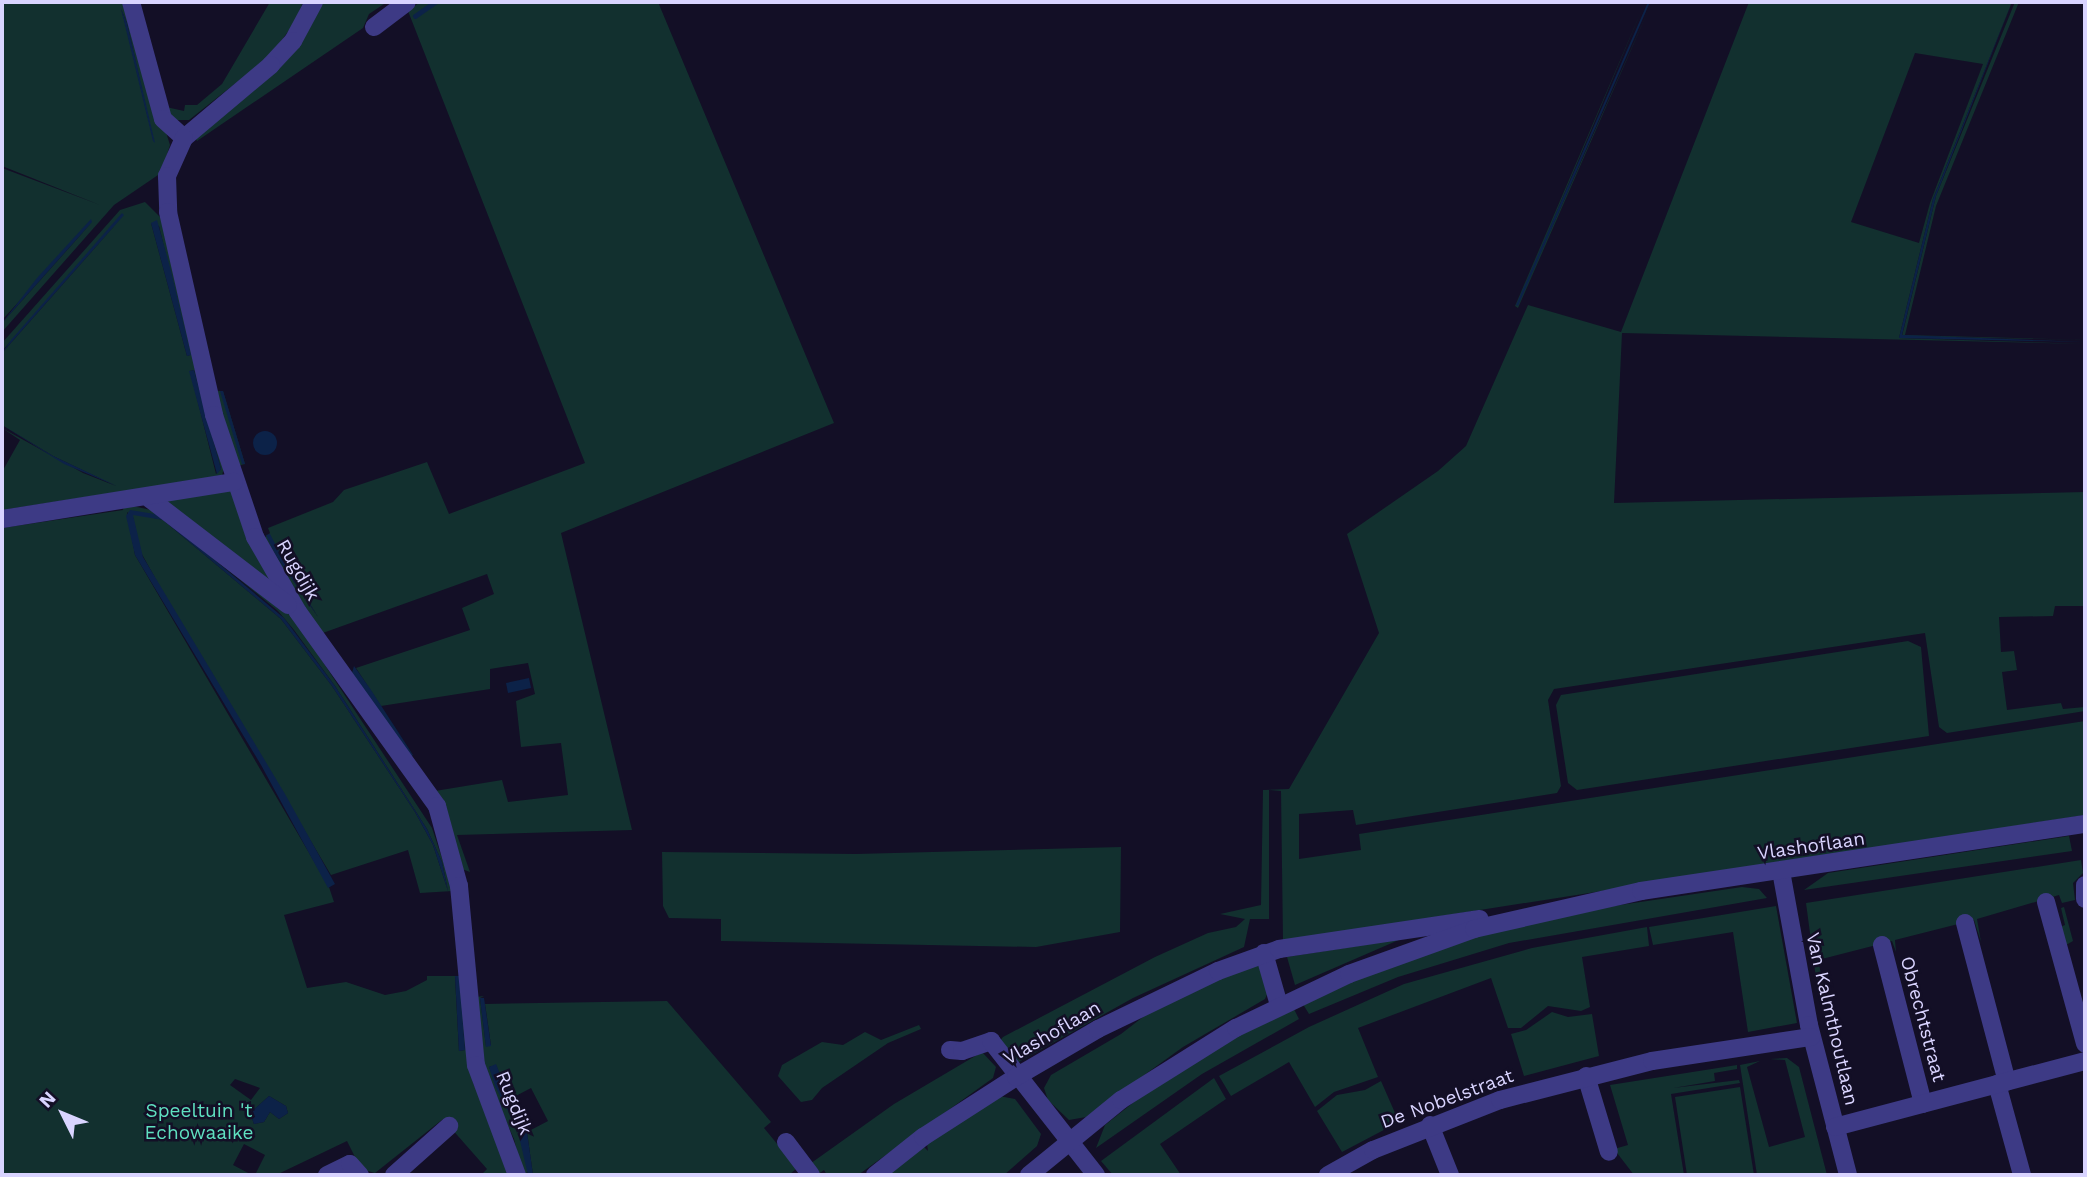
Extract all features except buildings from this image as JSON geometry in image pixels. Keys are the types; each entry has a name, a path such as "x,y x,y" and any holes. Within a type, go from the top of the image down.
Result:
{"street":[{"path":"131,2 163,118 184,138"},
{"name":"Rugdijk","path":"314,2 293,41 271,65 184,138 167,176 168,212 214,415 234,482 255,537 298,612 438,806 459,886 475,1065 517,1175"},
{"path":"374,27 408,2"},
{"path":"2,519 150,499 234,482"},
{"path":"150,499 298,612"},
{"name":"Vlashoflaan","path":"875,1175 923,1137 1016,1077 1110,1023 1264,953 1375,932 1543,911 1641,891 1781,872 2085,824"},
{"name":"Van Kalmthoutlaan","path":"1781,872 1811,1037 1848,1175"},
{"path":"2085,885 2085,899"},
{"path":"2046,902 2085,1044"},
{"name":"Vlashoflaan","path":"1029,1175 1068,1142 1190,1054 1279,1005 1415,948 1543,911"},
{"path":"1965,923 2022,1175"},
{"name":"Obrechtstraat","path":"1882,945 1923,1104"},
{"path":"1264,953 1279,1005"},
{"name":"De Nobelstraat","path":"1328,1175 1430,1125 1586,1076 1652,1061 1811,1037"},
{"path":"950,1050 962,1051 991,1041 1016,1077 1096,1175"},
{"name":"Obrechtstraat","path":"1835,1127 2085,1061"},
{"path":"1586,1076 1609,1152"},
{"path":"1430,1125 1450,1175"},
{"path":"394,1175 449,1126"},
{"path":"786,1142 811,1175"},
{"path":"327,1175 350,1164 360,1175"}],"green space":[{"path":"2,2 125,2 170,145 161,173 114,205 2,332 2,323 93,221 2,320 2,168 100,205 2,166","holes":["121,9 127,23 154,143"]},
{"path":"270,2 303,2 295,22 270,56 189,120 171,120 166,107 184,111 185,105 197,105 222,84"},
{"path":"319,2 387,2 369,14 363,28 197,141 195,137"},
{"path":"420,2 658,2 834,423 561,533 632,830 457,835 470,872 462,869 435,791 502,780 508,802 568,795 561,743 521,747 516,701 535,694 528,663 490,669 490,689 381,706 356,668 470,630 462,608 494,594 487,574 320,634 263,539 270,533 268,528 333,502 344,490 427,462 449,514 585,463 408,11","holes":["269,534 318,617 275,554"]},
{"path":"1645,2 1517,306 1652,2 1518,308 1515,306"},
{"path":"1749,2 2012,2 1933,199 1899,338 2085,344 1622,333 1614,503 2085,492 2085,606 2055,606 2053,616 1999,617 2001,652 2014,651 2017,670 2002,672 2007,710 2061,703 2063,709 2085,707 2085,711 1947,733 1939,727 1925,633 1554,689 1548,700 1561,786 1557,793 1356,825 1353,810 1299,814 1299,859 1361,850 1359,834 2085,721 2085,815 1283,941 1281,791 1269,790 1269,919 1250,919 1244,947 1133,998 1017,1063 997,1044 1003,1037 1155,957 1208,933 1236,927 1245,919 1220,914 1261,905 1263,790 1289,789 1379,633 1347,534 1438,471 1466,446 1528,305 1621,332","holes":["1915,53 1983,64 1930,203 1919,243 1851,222"]},
{"path":"2015,2 2019,2 1936,206 1905,335 2085,340 1902,336 1936,196"},
{"path":"145,202 163,220 224,467 222,476 2,510 2,472 20,440 2,428 83,473 116,486 53,456 2,425 2,353 124,215 2,351 2,343 120,210","holes":["151,223 159,226 190,355 187,356","194,370 221,469 216,474 190,371"]},
{"path":"216,391 223,391 245,464 237,466"},
{"path":"231,489 275,588 163,500"},
{"name":"Speeltuin 't Echowaaike","path":"123,504 161,512 292,615 432,828 453,891 420,893 408,850 331,875 163,592 139,549 133,517 127,512 135,555 329,887 334,902 284,915 307,988 346,982 385,995 406,991 427,980 427,976 458,976 462,976 473,1083 501,1141 510,1175 481,1175 487,1169 443,1119 375,1173 361,1169 347,1141 276,1175 255,1175 265,1155 244,1144 233,1165 252,1175 2,1175 2,528 123,510 124,505 2,522","holes":["132,513 161,515 278,611 294,630 335,686 427,829 442,862 448,891 433,845 415,812 332,686 281,619 163,520","458,976 465,1050 459,1051 455,977","235,1079 260,1088 251,1100 230,1085","269,1096 286,1106 288,1113 279,1119 270,1112 264,1122 254,1124 250,1113"]},
{"path":"1908,641 1921,647 1929,736 1577,790 1568,783 1556,705 1561,695"},
{"path":"2069,836 2072,851 1804,890 1828,873"},
{"path":"1121,847 1120,932 1036,947 721,941 721,919 669,918 663,906 662,852 856,854"},
{"path":"2081,860 2083,873 2073,883 2075,900 2062,903 2059,895 1977,919 1981,942 1974,920 1895,940 1896,952 1892,941 1818,960 1844,1078 1839,1079 1815,971 1806,903"},
{"path":"1742,887 1759,889 1767,898 1509,943 1398,977 1309,1014 1301,1001 1465,938 1593,909"},
{"path":"1776,906 1797,1023 1748,1032 1733,932 1653,945 1649,927"},
{"path":"2064,907 2073,941 2066,945 2060,927 2065,925 2061,908"},
{"path":"1647,927 1649,946 1582,957 1590,1007 1581,1011 1548,1006 1521,1028 1508,1028 1491,978 1358,1028 1378,1077 1334,1092 1315,1107 1289,1062 1231,1096 1219,1076 1309,1027 1404,984 1532,948"},
{"path":"1401,939 1295,985 1287,957"},
{"path":"1259,965 1269,990 1265,999 1183,1047 1086,1117 1069,1120 1048,1100 1044,1088 1051,1075 1121,1034 1152,1010 1233,971"},
{"path":"484,996 480,998 486,1046 491,1045 485,1004 667,1001 771,1122 764,1128 797,1168 789,1175 533,1175 527,1132 548,1121 531,1088 510,1099 496,1065 489,1067 522,1140 528,1172 523,1175 514,1139 485,1074 476,997"},
{"path":"1292,1005 1299,1019 1202,1074 1096,1148 1105,1125 1134,1102 1185,1066"},
{"path":"1552,1012 1568,1017 1592,1014 1599,1056 1524,1076 1511,1034 1526,1030"},
{"path":"919,1025 921,1029 888,1043 822,1088 812,1100 801,1102 778,1076 782,1065 822,1042 843,1045 865,1032 881,1040"},
{"path":"982,1052 996,1067 993,1078 858,1175 827,1175 824,1170 817,1175 807,1166 894,1104"},
{"path":"1787,1058 1799,1067 1827,1175 1757,1175 1740,1065 1760,1061 1747,1067 1769,1147 1805,1137 1785,1060 1770,1059"},
{"path":"1737,1065 1737,1069 1714,1073 1715,1081 1673,1088 1739,1080 1740,1083 1671,1094 1684,1175 1634,1175 1614,1149 1628,1145 1610,1085"},
{"path":"1214,1078 1226,1099 1160,1144 1181,1175 1113,1175 1101,1161"},
{"path":"1381,1081 1399,1122 1342,1152 1317,1111 1337,1095 1365,1090"},
{"path":"1740,1087 1754,1175 1687,1175 1675,1097"},
{"path":"999,1096 1015,1099 1041,1134 1037,1146 1004,1175 886,1175 924,1147 928,1151 927,1144"}],"water":[{"path":"1650,2 1518,306 1516,305"},
{"path":"2012,2 1936,196 1902,335 2085,342 1899,338 1933,199"},
{"path":"121,9 127,23 155,143 153,141"},
{"path":"122,213 124,215 2,353 11,340"},
{"path":"91,219 92,222 2,323 37,278"},
{"path":"157,220 191,355 187,356 151,223"},
{"path":"194,370 221,469 217,474 189,371"},
{"path":"220,391 223,391 245,464 242,464"},
{"path":"2,425 53,456 117,486 64,464"},
{"path":"265,431 273,435 277,443 273,451 265,455 257,451 253,443 257,435"},
{"path":"130,510 161,515 284,618 335,686 427,829 442,862 448,891 433,845 415,812 332,686 281,619 163,520 133,515 143,557 285,794 335,884 328,888 261,765 135,555 126,516"},
{"path":"270,534 318,617 275,554 266,535"},
{"path":"354,666 413,755 409,758 352,673"},
{"path":"529,678 531,688 508,693 506,683"},
{"path":"455,976 459,976 465,1050 459,1051"},
{"path":"480,998 484,998 491,1046 486,1047"},
{"path":"496,1064 510,1099 512,1115 527,1132 533,1175 528,1175 517,1128 495,1086 489,1067"},
{"path":"269,1096 286,1106 288,1113 279,1119 270,1112 264,1122 254,1124 250,1113"}],"waterway":[{"path":"415,16 435,2"}]}
